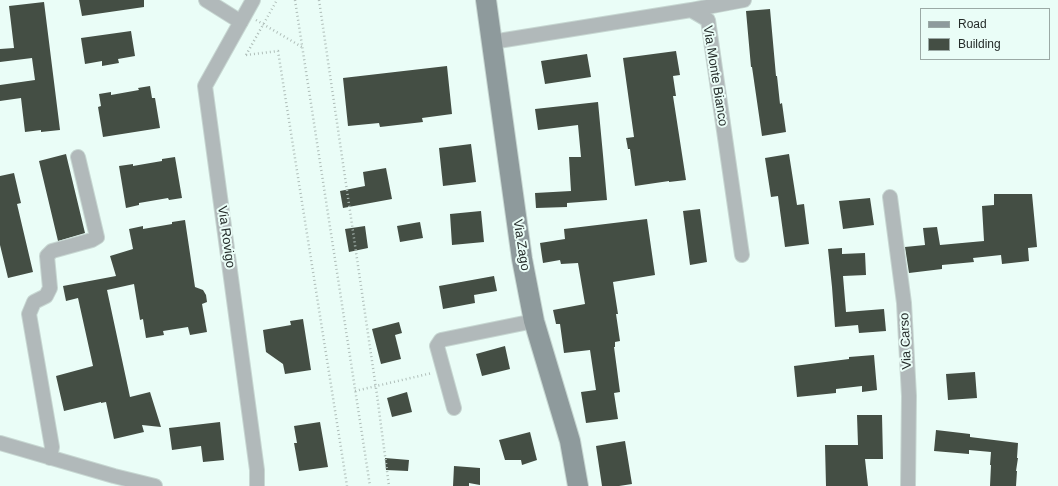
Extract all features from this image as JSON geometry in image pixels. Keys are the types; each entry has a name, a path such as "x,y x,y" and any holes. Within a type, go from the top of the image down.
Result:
{"street":[{"path":"206,0 243,18"},
{"name":"Via Rovigo","path":"253,0 205,86 256,462 257,486"},
{"name":"Via Zago","path":"486,0 522,259 534,320 570,441 578,486"},
{"path":"691,10 744,0"},
{"name":"Via Monte Bianco","path":"492,42 691,10 708,20 742,255"},
{"path":"50,458 52,447 29,314 34,302 46,296 50,288 47,256 52,251 92,240 97,236 78,157"},
{"name":"Via Carso","path":"890,197 904,311 909,396 908,486"},
{"path":"454,408 437,346 441,340 534,320"},
{"path":"0,444 155,486"}],"path":[{"path":"277,0 246,55 278,50 347,486"},
{"path":"295,0 370,486"},
{"path":"319,0 376,387 388,486"},
{"path":"243,18 264,24 302,47"},
{"path":"355,391 444,370"}],"building":[{"path":"79,0 144,0 144,7 82,16"},
{"path":"44,2 60,130 25,132 21,98 0,101 0,85 35,80 32,58 0,62 0,49 14,48 9,6"},
{"path":"770,9 776,76 786,132 762,136 751,67 746,11"},
{"path":"131,31 135,56 118,59 119,63 102,66 102,61 85,64 81,38"},
{"path":"676,51 680,75 673,76 676,96 673,96 686,180 635,186 630,149 628,149 626,138 634,137 623,58"},
{"path":"587,54 591,77 545,84 541,61"},
{"path":"447,66 452,114 422,118 423,122 380,127 379,123 348,126 343,78"},
{"path":"150,86 152,98 155,98 160,128 103,137 98,107 101,106 99,94 111,92 111,95 139,90 138,88"},
{"path":"598,102 607,200 567,203 567,207 536,208 535,193 571,191 569,157 581,157 578,125 538,130 535,109"},
{"path":"471,144 476,182 443,186 439,148"},
{"path":"66,154 85,233 58,241 39,161"},
{"path":"789,154 797,205 804,204 809,244 785,247 778,196 771,197 765,158"},
{"path":"175,157 182,198 169,200 168,198 139,203 139,205 126,208 119,166 133,164 133,166"},
{"path":"386,168 392,199 343,208 340,191 365,186 363,172"},
{"path":"14,173 21,203 17,204 33,272 8,278 0,245 0,176"},
{"path":"994,194 1032,194 1037,247 1028,248 1029,261 1002,264 1001,255 973,258 974,262 942,265 942,269 909,273 905,247 925,245 923,228 937,227 940,245 984,241 982,206 994,205"},
{"path":"870,198 874,225 843,229 839,201"},
{"path":"700,209 707,262 690,265 683,211"},
{"path":"481,211 484,242 452,245 450,214"},
{"path":"647,219 655,275 613,282 620,341 615,342 614,347 620,392 614,393 618,419 586,423 581,392 596,390 590,350 564,353 560,324 556,324 553,310 585,304 578,263 561,264 560,260 543,263 540,243 565,239 564,229"},
{"path":"185,220 195,287 203,290 206,295 207,302 202,304 207,332 190,335 188,327 163,331 164,335 146,338 143,319 140,320 134,284 107,290 130,397 150,392 161,427 142,425 144,432 114,439 106,402 64,411 56,376 93,366 78,298 66,301 63,286 116,276 110,256 133,249 129,229 143,226 143,229"},
{"path":"420,222 423,238 400,242 397,226"},
{"path":"365,226 368,248 349,252 345,229"},
{"path":"842,248 842,254 865,253 866,275 843,276 846,312 884,309 886,331 859,333 858,325 835,327 828,249"},
{"path":"494,276 497,291 474,295 475,303 443,309 439,286"},
{"path":"303,319 311,370 285,374 283,364 266,352 263,330 291,325 290,321"},
{"path":"399,322 402,333 395,335 401,359 381,364 372,329"},
{"path":"505,346 510,369 482,376 476,354"},
{"path":"874,355 877,390 862,392 862,386 836,389 836,393 797,397 794,366 849,359 849,357"},
{"path":"975,372 977,398 948,400 946,374"},
{"path":"407,392 412,412 392,417 387,398"},
{"path":"857,415 882,415 883,459 865,459 868,486 826,486 825,445 858,445"},
{"path":"220,422 224,460 203,462 201,446 172,450 169,428"},
{"path":"320,422 328,467 299,471 294,443 297,443 294,426"},
{"path":"936,430 970,434 970,437 1018,443 1016,486 990,486 991,452 969,450 969,454 934,451"},
{"path":"530,432 537,460 522,465 521,460 505,460 499,440"},
{"path":"625,441 632,484 602,486 596,446"},
{"path":"385,458 409,460 408,471 386,470"},
{"path":"454,466 480,468 480,485 469,483 469,486 453,486"}]}
